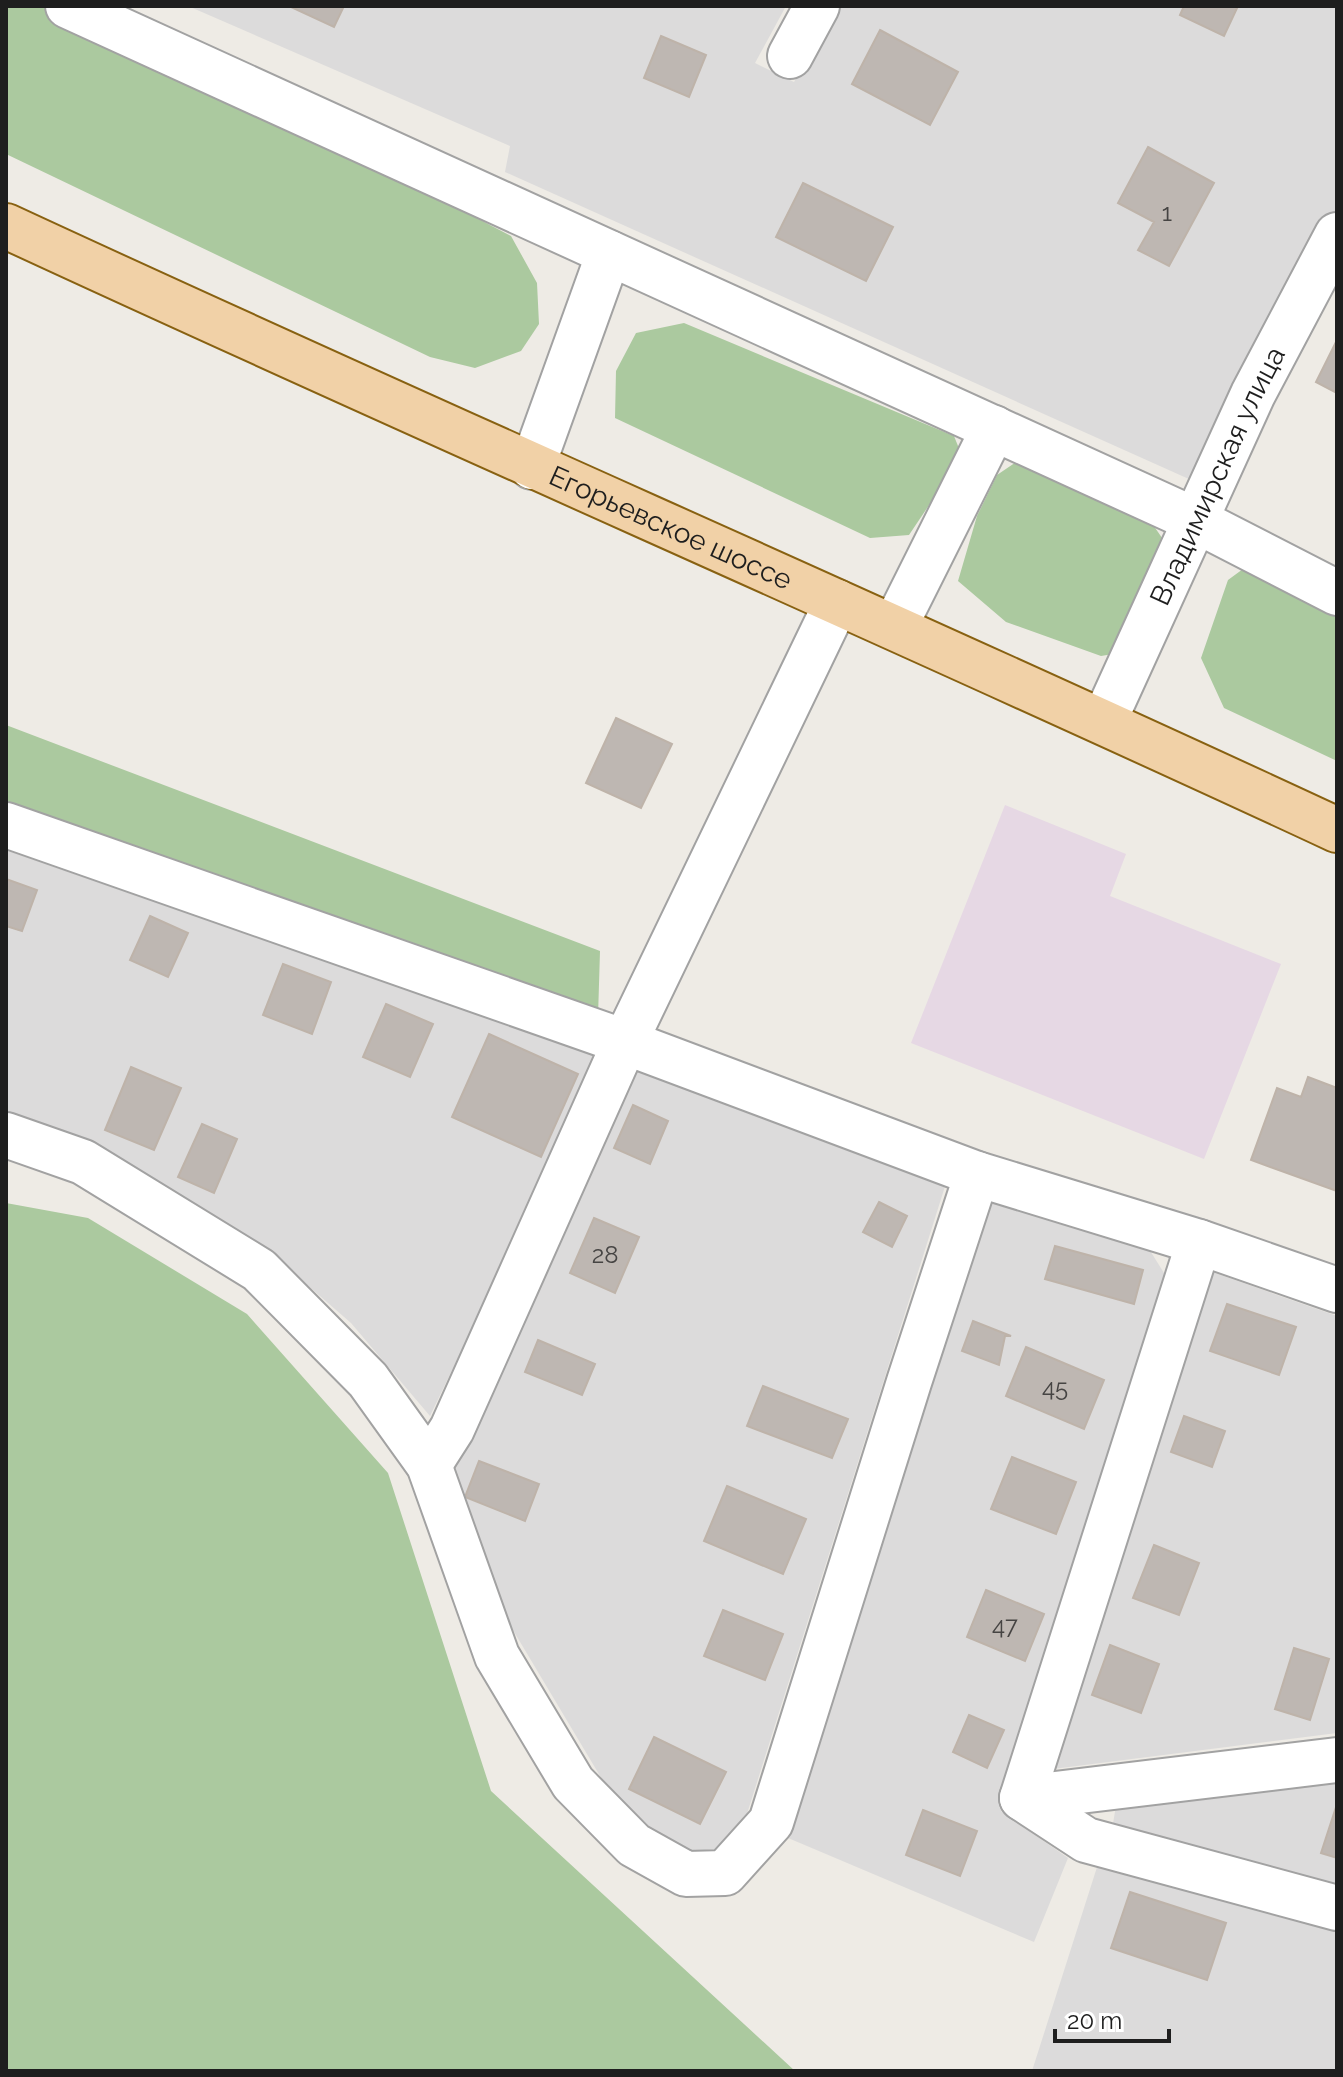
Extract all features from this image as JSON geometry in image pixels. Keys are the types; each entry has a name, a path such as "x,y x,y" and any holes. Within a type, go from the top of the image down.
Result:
{"main road":[{"name":"Егорьевское шоссе","path":"6,226 532,467 895,626 1337,830"}],"street":[{"path":"68,6 1197,521 1337,593"},
{"path":"790,56 817,6"},
{"name":"Владимирская улица","path":"1104,721 1253,394 1337,235"},
{"path":"532,467 609,253"},
{"path":"895,626 994,428"},
{"path":"429,1465 452,1429 625,1042 837,602"},
{"path":"6,825 625,1042 977,1174 1199,1242 1337,1290"},
{"path":"6,1135 83,1162 259,1270 368,1380 429,1465 497,1656 573,1783 634,1845 686,1874 725,1873 771,1822 977,1174"},
{"path":"1022,1798 1199,1242"},
{"path":"1022,1798 1337,1760"},
{"path":"1022,1798 1086,1840 1337,1908"}],"shaded area":[{"path":"188,6 786,6 755,63 794,82 836,6 1337,6 1337,218 1200,484 505,172 510,146"},
{"path":"1005,805 1126,854 1110,896 1281,964 1204,1159 911,1043"},
{"path":"6,850 602,1058 430,1416 351,1323 267,1250 6,1117"},
{"path":"636,1065 947,1180 746,1817 728,1853 693,1857 653,1839 612,1796 504,1615 452,1472"},
{"path":"990,1199 1149,1249 1169,1281 1031,1708 1001,1811 1068,1858 1034,1942 781,1835"},
{"path":"1212,1272 1337,1316 1337,1733 1045,1770"},
{"path":"1337,1775 1337,1892 1112,1830 1117,1799"},
{"path":"1098,1864 1337,1930 1337,2071 1032,2071"}],"green space":[{"path":"6,6 53,6 158,51 511,236 537,283 539,324 521,351 475,368 430,357 6,154"},
{"path":"684,323 954,436 962,456 909,535 870,538 615,418 616,371 636,333"},
{"path":"1025,456 1147,516 1171,551 1131,651 1101,656 1006,622 958,581 977,516 997,475"},
{"path":"1243,569 1337,604 1337,761 1224,708 1201,658 1228,580"},
{"path":"6,725 600,951 598,1017 6,807"},
{"path":"6,1203 88,1218 247,1314 388,1473 491,1791 795,2071 6,2071"}],"building":[{"path":"289,6 344,6 334,27"},
{"path":"1184,6 1238,6 1224,36 1180,15"},
{"path":"880,30 958,72 930,125 852,84"},
{"path":"661,36 706,55 689,97 644,78"},
{"path":"1148,147 1214,183 1169,266 1138,250 1154,222 1118,203"},
{"path":"803,183 893,227 866,281 776,237"},
{"path":"1337,340 1337,393 1316,382"},
{"path":"616,718 672,744 641,808 586,783"},
{"path":"6,879 37,890 22,931 6,926"},
{"path":"150,916 188,933 168,977 130,960"},
{"path":"283,964 331,982 312,1034 263,1015"},
{"path":"386,1004 433,1024 410,1077 363,1057"},
{"path":"489,1034 578,1074 541,1157 452,1117"},
{"path":"131,1067 181,1088 154,1150 105,1130"},
{"path":"1308,1077 1337,1088 1337,1191 1251,1160 1277,1088 1301,1097"},
{"path":"633,1105 668,1121 650,1164 614,1148"},
{"path":"202,1124 237,1139 214,1193 178,1177"},
{"path":"879,1202 907,1216 892,1247 863,1232"},
{"path":"594,1218 639,1237 615,1293 570,1273"},
{"path":"1055,1246 1143,1270 1134,1304 1045,1279"},
{"path":"1227,1304 1296,1327 1279,1375 1210,1351"},
{"path":"973,1321 1011,1336 1005,1336 999,1365 962,1351"},
{"path":"538,1340 595,1364 582,1395 525,1372"},
{"path":"1026,1347 1104,1380 1084,1429 1006,1396"},
{"path":"763,1386 848,1419 832,1458 747,1426"},
{"path":"1184,1416 1225,1431 1212,1467 1171,1452"},
{"path":"1012,1457 1076,1482 1056,1534 991,1509"},
{"path":"479,1461 539,1484 525,1521 465,1497"},
{"path":"727,1486 806,1519 783,1574 704,1541"},
{"path":"1154,1545 1199,1563 1179,1615 1133,1598"},
{"path":"986,1590 1044,1614 1025,1661 967,1637"},
{"path":"723,1610 783,1634 765,1680 704,1656"},
{"path":"1110,1645 1159,1664 1141,1713 1092,1695"},
{"path":"1294,1648 1329,1659 1310,1720 1275,1709"},
{"path":"969,1715 1004,1730 987,1768 953,1752"},
{"path":"654,1737 726,1772 700,1824 629,1789"},
{"path":"1337,1804 1337,1858 1321,1853"},
{"path":"923,1810 977,1831 960,1876 906,1855"},
{"path":"1130,1892 1226,1923 1207,1980 1111,1948"}]}
